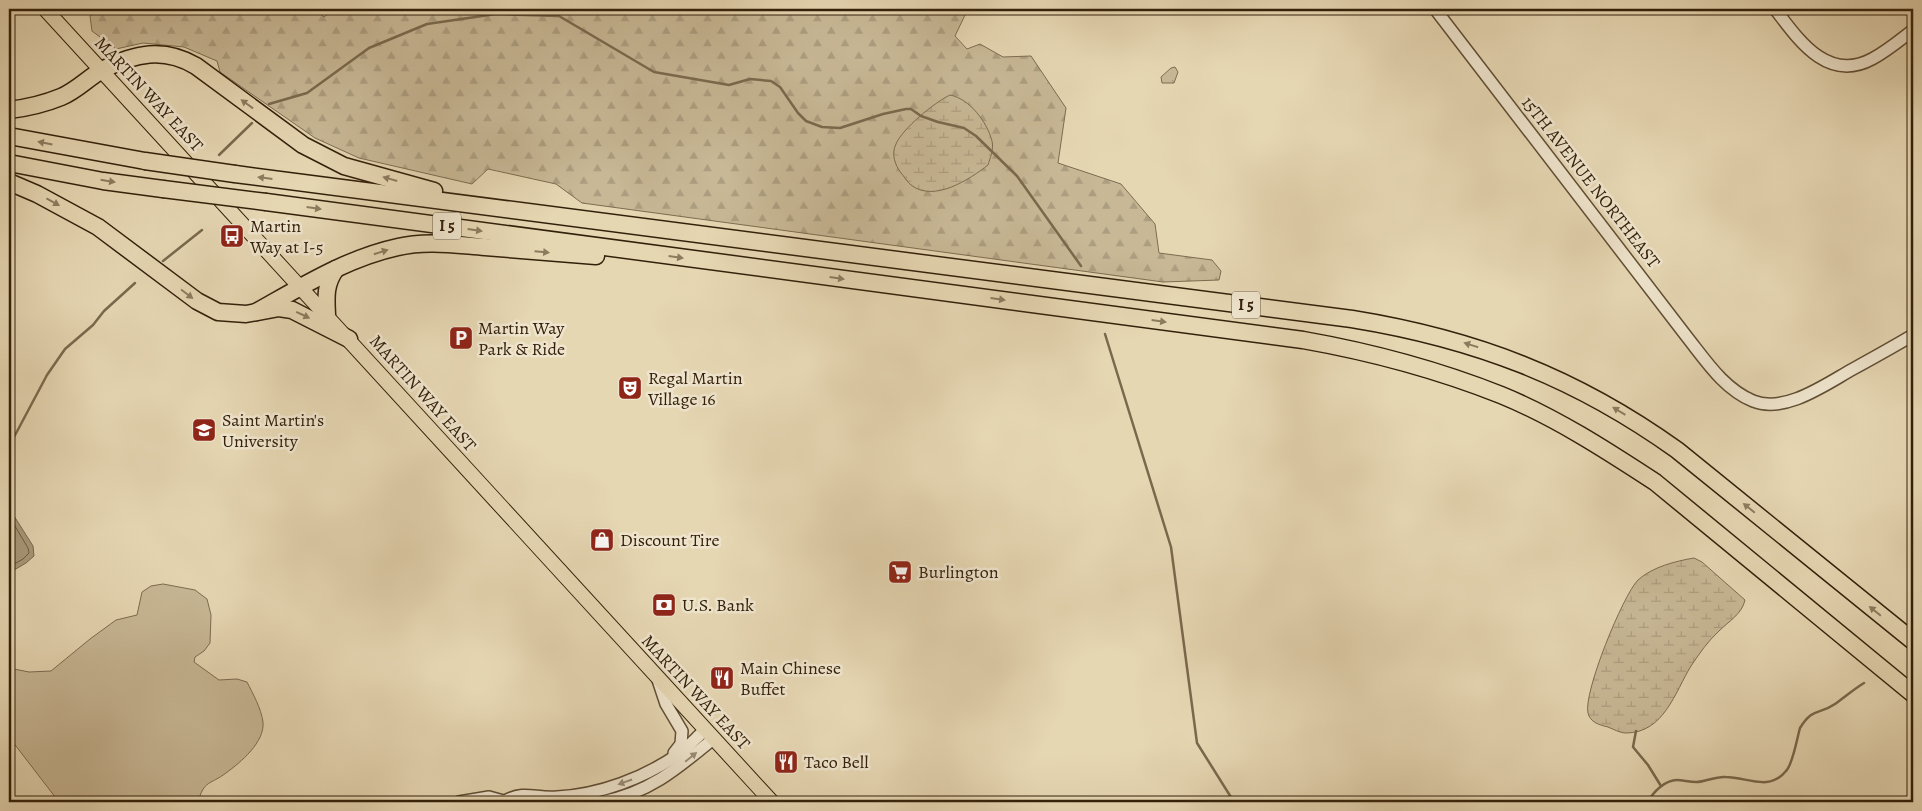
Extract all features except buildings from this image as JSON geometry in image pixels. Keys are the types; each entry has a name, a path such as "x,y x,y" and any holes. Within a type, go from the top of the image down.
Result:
{"highway":[{"path":"9,110 62,97 102,70 126,61 154,53 176,56 196,66 303,145 344,166 487,206"},
{"name":"I 5","path":"9,136 144,161 235,174 1352,319 1409,329 1466,344 1549,374 1602,401 1653,432 1913,641"},
{"name":"I 5","path":"9,163 103,181 1303,340 1363,351 1503,396 1552,420 1604,450 1654,482 1913,694"},
{"path":"9,182 38,194 98,228 204,305 218,312 246,314 280,308 292,310 349,339"},
{"path":"256,312 336,269 399,246 436,243 602,257 627,250"},
{"path":"327,315 327,286 329,278 336,269"}],"main road":[{"name":"MARTIN WAY EAST","path":"45,9 772,802"}],"street":[{"name":"15TH AVENUE NORTHEAST","path":"1435,9 1687,337 1720,377 1733,389 1754,401 1768,403 1790,401 1821,388 1913,335"},
{"path":"1775,9 1805,47 1816,56 1831,63 1854,65 1872,59 1913,30"},
{"path":"657,678 666,704 682,731 681,744 668,761"},
{"path":"459,802 489,797 506,802 517,795 558,797 603,789 632,779 668,761 709,734"},
{"path":"602,802 616,800 644,789 678,768 709,734"}],"green space":[{"path":"98,9 317,9 324,17 335,9 895,9 900,11 903,9 959,9 965,15 955,36 967,49 980,44 1003,57 1031,56 1066,108 1058,163 1121,184 1155,224 1159,253 1212,260 1221,271 1219,280 1163,282 582,203 556,184 488,169 472,184 359,158 315,138 220,72 217,61 184,47 143,43 116,49 92,31 90,16"},
{"path":"1175,67 1178,72 1174,83 1162,83 1161,77 1171,68"},
{"path":"950,95 964,101 977,112 990,134 992,153 988,165 972,177 941,190 920,190 910,184 899,170 894,159 895,148 899,138 912,124"},
{"path":"1694,558 1702,562 1745,600 1741,609 1704,648 1659,719 1639,731 1626,733 1595,723 1588,713 1588,702 1592,686 1614,623 1631,589 1644,575 1657,568"},
{"path":"163,584 195,590 207,599 211,615 210,643 204,651 195,657 194,662 219,680 237,679 247,682 257,701 262,717 263,729 260,737 251,751 238,763 205,786 198,802 59,802 9,737 9,668 29,672 51,671 116,620 137,615 142,592 151,586"}],"water":[{"path":"9,508 33,546 34,556 9,573"}],"waterway":[{"path":"269,104 307,93 369,48 427,24 496,14 559,16 654,72 729,85 750,79 771,81 780,87 806,121 822,127 840,128 883,114 911,109 921,116 964,128 976,136 1017,176 1081,266"},
{"path":"219,155 252,123"},
{"path":"163,261 202,230"},
{"path":"9,476 13,470 13,439 47,375 65,349 93,325 104,311 135,283"},
{"path":"1105,334 1171,547 1197,743 1234,802"},
{"path":"1648,802 1660,787 1673,781 1700,782 1722,777 1758,782 1772,781 1786,771 1791,763 1800,728 1805,721 1813,714 1835,704 1864,683"},
{"path":"1636,731 1633,747 1648,765 1661,786"}],"place":[{"name":"Martin Way at I-5","path":"232,236"},
{"name":"Martin Way Park & Ride","path":"461,338"},
{"name":"Regal Martin Village 16","path":"630,388"},
{"name":"Saint Martin's University","path":"204,430"},
{"name":"Discount Tire","path":"602,540"},
{"name":"Burlington","path":"900,572"},
{"name":"U.S. Bank","path":"664,605"},
{"name":"Main Chinese Buffet","path":"722,678"},
{"name":"Taco Bell","path":"786,762"}]}
